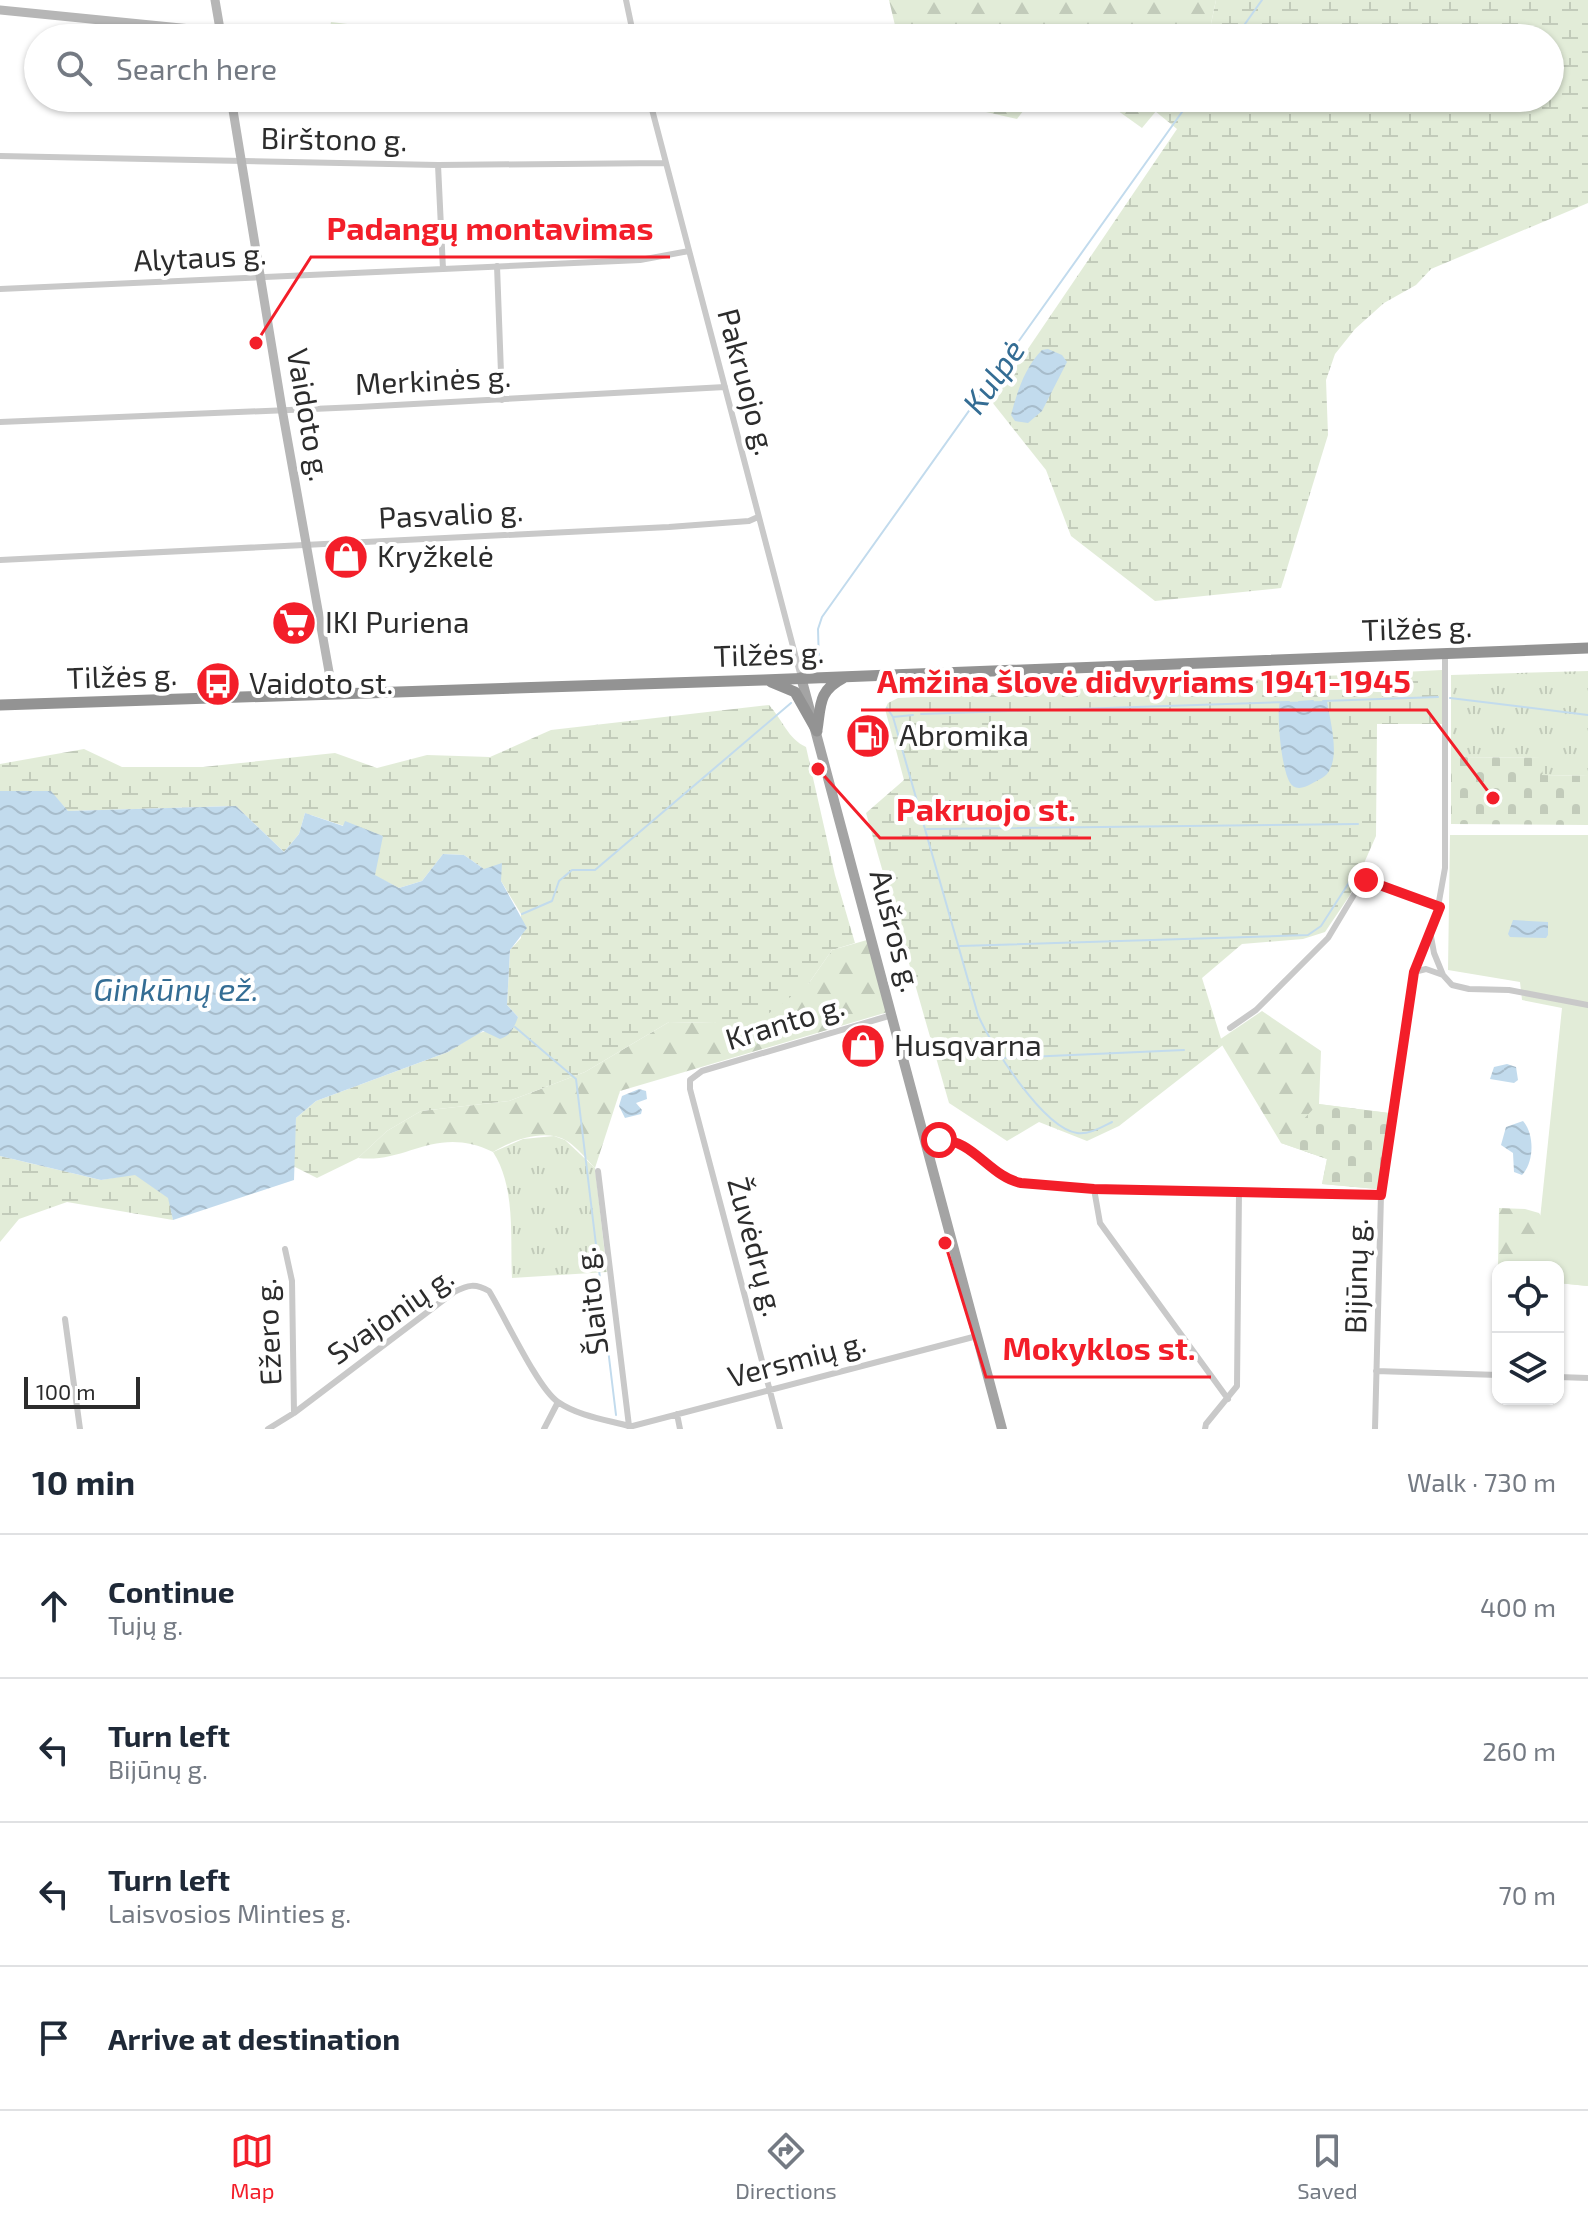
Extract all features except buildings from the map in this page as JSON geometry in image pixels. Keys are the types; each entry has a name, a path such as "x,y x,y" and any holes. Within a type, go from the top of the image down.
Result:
{"highway":[{"name":"Tilžės g.","path":"0,705 1588,648"},
{"path":"817,731 822,696 829,685 847,676"},
{"path":"763,680 795,692 817,731"}],"main road":[{"path":"215,0 219,24"},
{"path":"0,10 124,24"},
{"name":"Vaidoto g.","path":"233,112 333,694"},
{"name":"Aušros g.","path":"801,677 1002,1429"}],"street":[{"path":"626,0 631,24"},
{"name":"Pakruojo g.","path":"653,112 801,677"},
{"name":"Birštono g.","path":"0,156 438,165 666,163"},
{"path":"438,165 443,269"},
{"name":"Alytaus g.","path":"0,289 640,260 689,251"},
{"path":"497,266 502,400"},
{"name":"Merkinės g.","path":"0,422 725,387"},
{"name":"Pasvalio g.","path":"0,560 669,527 749,521 758,517"},
{"name":"Bijūnų g.","path":"1375,1429 1381,1195 1414,972 1440,907 1446,833 1445,652"},
{"path":"1230,1028 1256,1010 1328,938 1361,883 1366,880 1440,907"},
{"path":"1430,931 1434,953 1443,975 1452,985 1522,992 1588,1005"},
{"path":"1414,972 1426,969 1443,975"},
{"name":"Kranto g.","path":"692,1077 702,1071 892,1015"},
{"name":"Žuvėdrų g.","path":"692,1077 690,1089 780,1429"},
{"path":"926,1143 952,1140 981,1157 993,1170 1011,1181 1094,1189 1381,1195"},
{"name":"Šlaito g.","path":"598,1171 629,1428"},
{"path":"1094,1189 1100,1223 1228,1399"},
{"path":"1205,1429 1237,1386 1239,1192"},
{"name":"Ežero g.","path":"285,1249 292,1281 294,1413"},
{"name":"Svajonių g.","path":"268,1429 467,1285 478,1284 489,1291 540,1380 558,1402"},
{"path":"65,1319 80,1429"},
{"name":"Versmių g.","path":"629,1428 977,1336"},
{"path":"1376,1371 1492,1375"},
{"path":"1564,1377 1588,1378"},
{"path":"544,1429 558,1402 629,1428"},
{"path":"677,1414 680,1429"}],"green space":[{"path":"889,0 1216,0 1211,24 895,24"},
{"path":"1216,0 1588,0 1588,203 1431,269 1416,285 1384,303 1355,329 1335,354 1326,380 1328,435 1281,588 1155,601 1071,536 1046,470 992,402 1177,129 1156,112 1564,112 1564,24 1211,24"},
{"path":"986,112 1022,112 1017,119"},
{"path":"1120,112 1155,112 1142,128"},
{"path":"1442,670 1442,724 1377,724 1376,836 1350,895 1325,932 1303,939 1242,944 1202,978 1223,1045 1119,1126 1087,1141 1039,1122 1007,1141 949,1103 866,813 904,780 885,709 888,703 898,698"},
{"path":"1588,671 1588,776 1542,775 1541,758 1451,757 1451,675"},
{"path":"769,705 790,734 806,747 835,875 855,943 832,950 809,983 768,1014 714,1023 669,1022 585,1072 509,1101 421,1111 387,1131 358,1158 317,1178 293,1166 296,1118 316,1101 448,1052 478,1033 518,1017 507,1005 510,950 521,938 521,914 501,881 464,855 443,854 422,881 399,888 375,876 344,826 305,813 299,834 284,852 236,806 68,811 50,791 0,791 0,764 84,749 122,767 203,767 335,753 377,768 427,755 490,757 551,730"},
{"path":"1451,757 1542,758 1542,775 1588,776 1588,825 1451,824"},
{"path":"1450,835 1588,835 1588,1286 1564,1284 1564,1261 1536,1261 1562,1008 1522,1000 1520,982 1448,970"},
{"path":"867,940 888,1012 620,1091 595,1168 567,1141 549,1136 519,1140 493,1152 473,1144 455,1142 438,1143 392,1156 358,1158 387,1131 421,1111 509,1101 585,1072 669,1022 714,1023 809,983 832,950"},
{"path":"1262,1011 1321,1051 1319,1104 1389,1113 1377,1189 1322,1184 1327,1159 1281,1143 1219,1040"},
{"path":"1318,1104 1389,1113 1377,1189 1322,1184 1327,1159 1281,1143"},
{"path":"554,1136 565,1140 595,1168 607,1272 512,1278 509,1197 493,1152 523,1139"},
{"path":"0,1156 101,1180 135,1174 169,1198 173,1220 67,1202 19,1219 0,1242"},
{"path":"1499,1208 1525,1209 1539,1213 1588,1286 1564,1284 1564,1261 1498,1261"}],"water":[{"path":"1048,349 1062,355 1067,362 1042,411 1028,423 1015,421 1011,415 1022,380 1036,357 1042,350"},
{"path":"1327,701 1334,745 1333,762 1325,776 1302,788 1295,787 1289,781 1283,760 1279,732 1280,702"},
{"name":"Ginkūnų ež.","path":"0,791 51,791 68,811 236,806 284,852 299,834 305,813 343,826 345,821 383,836 375,875 399,888 422,881 443,854 464,855 484,869 502,863 501,881 527,928 510,950 507,1005 518,1017 515,1025 500,1039 483,1031 448,1052 316,1101 296,1118 294,1180 173,1220 168,1198 135,1175 101,1180 0,1156"},
{"path":"1513,920 1548,922 1548,935 1546,938 1510,937 1508,934"},
{"path":"1507,1064 1516,1067 1518,1080 1514,1083 1490,1079 1494,1067"},
{"path":"639,1089 646,1091 647,1099 636,1103 642,1110 641,1114 625,1118 619,1106 622,1096"},
{"path":"1523,1121 1530,1133 1532,1148 1522,1175 1514,1172 1513,1153 1501,1145 1506,1127"}],"waterway":[{"name":"Kulpė","path":"1245,24 1262,0"},
{"name":"Kulpė","path":"819,664 818,629 822,617 1182,112"},
{"path":"1323,701 1438,697"},
{"path":"1450,698 1588,715"},
{"path":"1299,702 1313,701"},
{"path":"921,714 1289,702"},
{"name":"Kulpė","path":"522,914 552,901 559,881 572,870 595,870 791,703"},
{"path":"887,708 893,717 913,715"},
{"path":"893,717 978,1015 985,1028 1006,1064 1049,1117 1077,1133 1086,1133 1112,1122"},
{"path":"927,829 1358,824"},
{"path":"960,946 1308,935 1321,926 1359,867"},
{"path":"515,1027 576,1079 603,1303"},
{"path":"1002,1058 1184,1050"},
{"path":"604,1316 616,1415"}],"place":[{"name":"Padangų montavimas","path":"256,343"},
{"name":"Kryžkelė","path":"346,557"},
{"name":"IKI Puriena","path":"294,623"},
{"name":"Vaidoto st.","path":"218,684"},
{"name":"Abromika","path":"868,736"},
{"name":"Pakruojo st.","path":"818,769"},
{"name":"Amžina šlovė didvyriams 1941-1945","path":"1493,798"},
{"name":"Husqvarna","path":"863,1046"},
{"name":"Mokyklos st.","path":"945,1243"}],"route":[{"path":"939,1140 952,1140 981,1157 993,1170 1021,1183 1094,1189 1381,1195 1414,972 1440,907 1366,880"}]}
